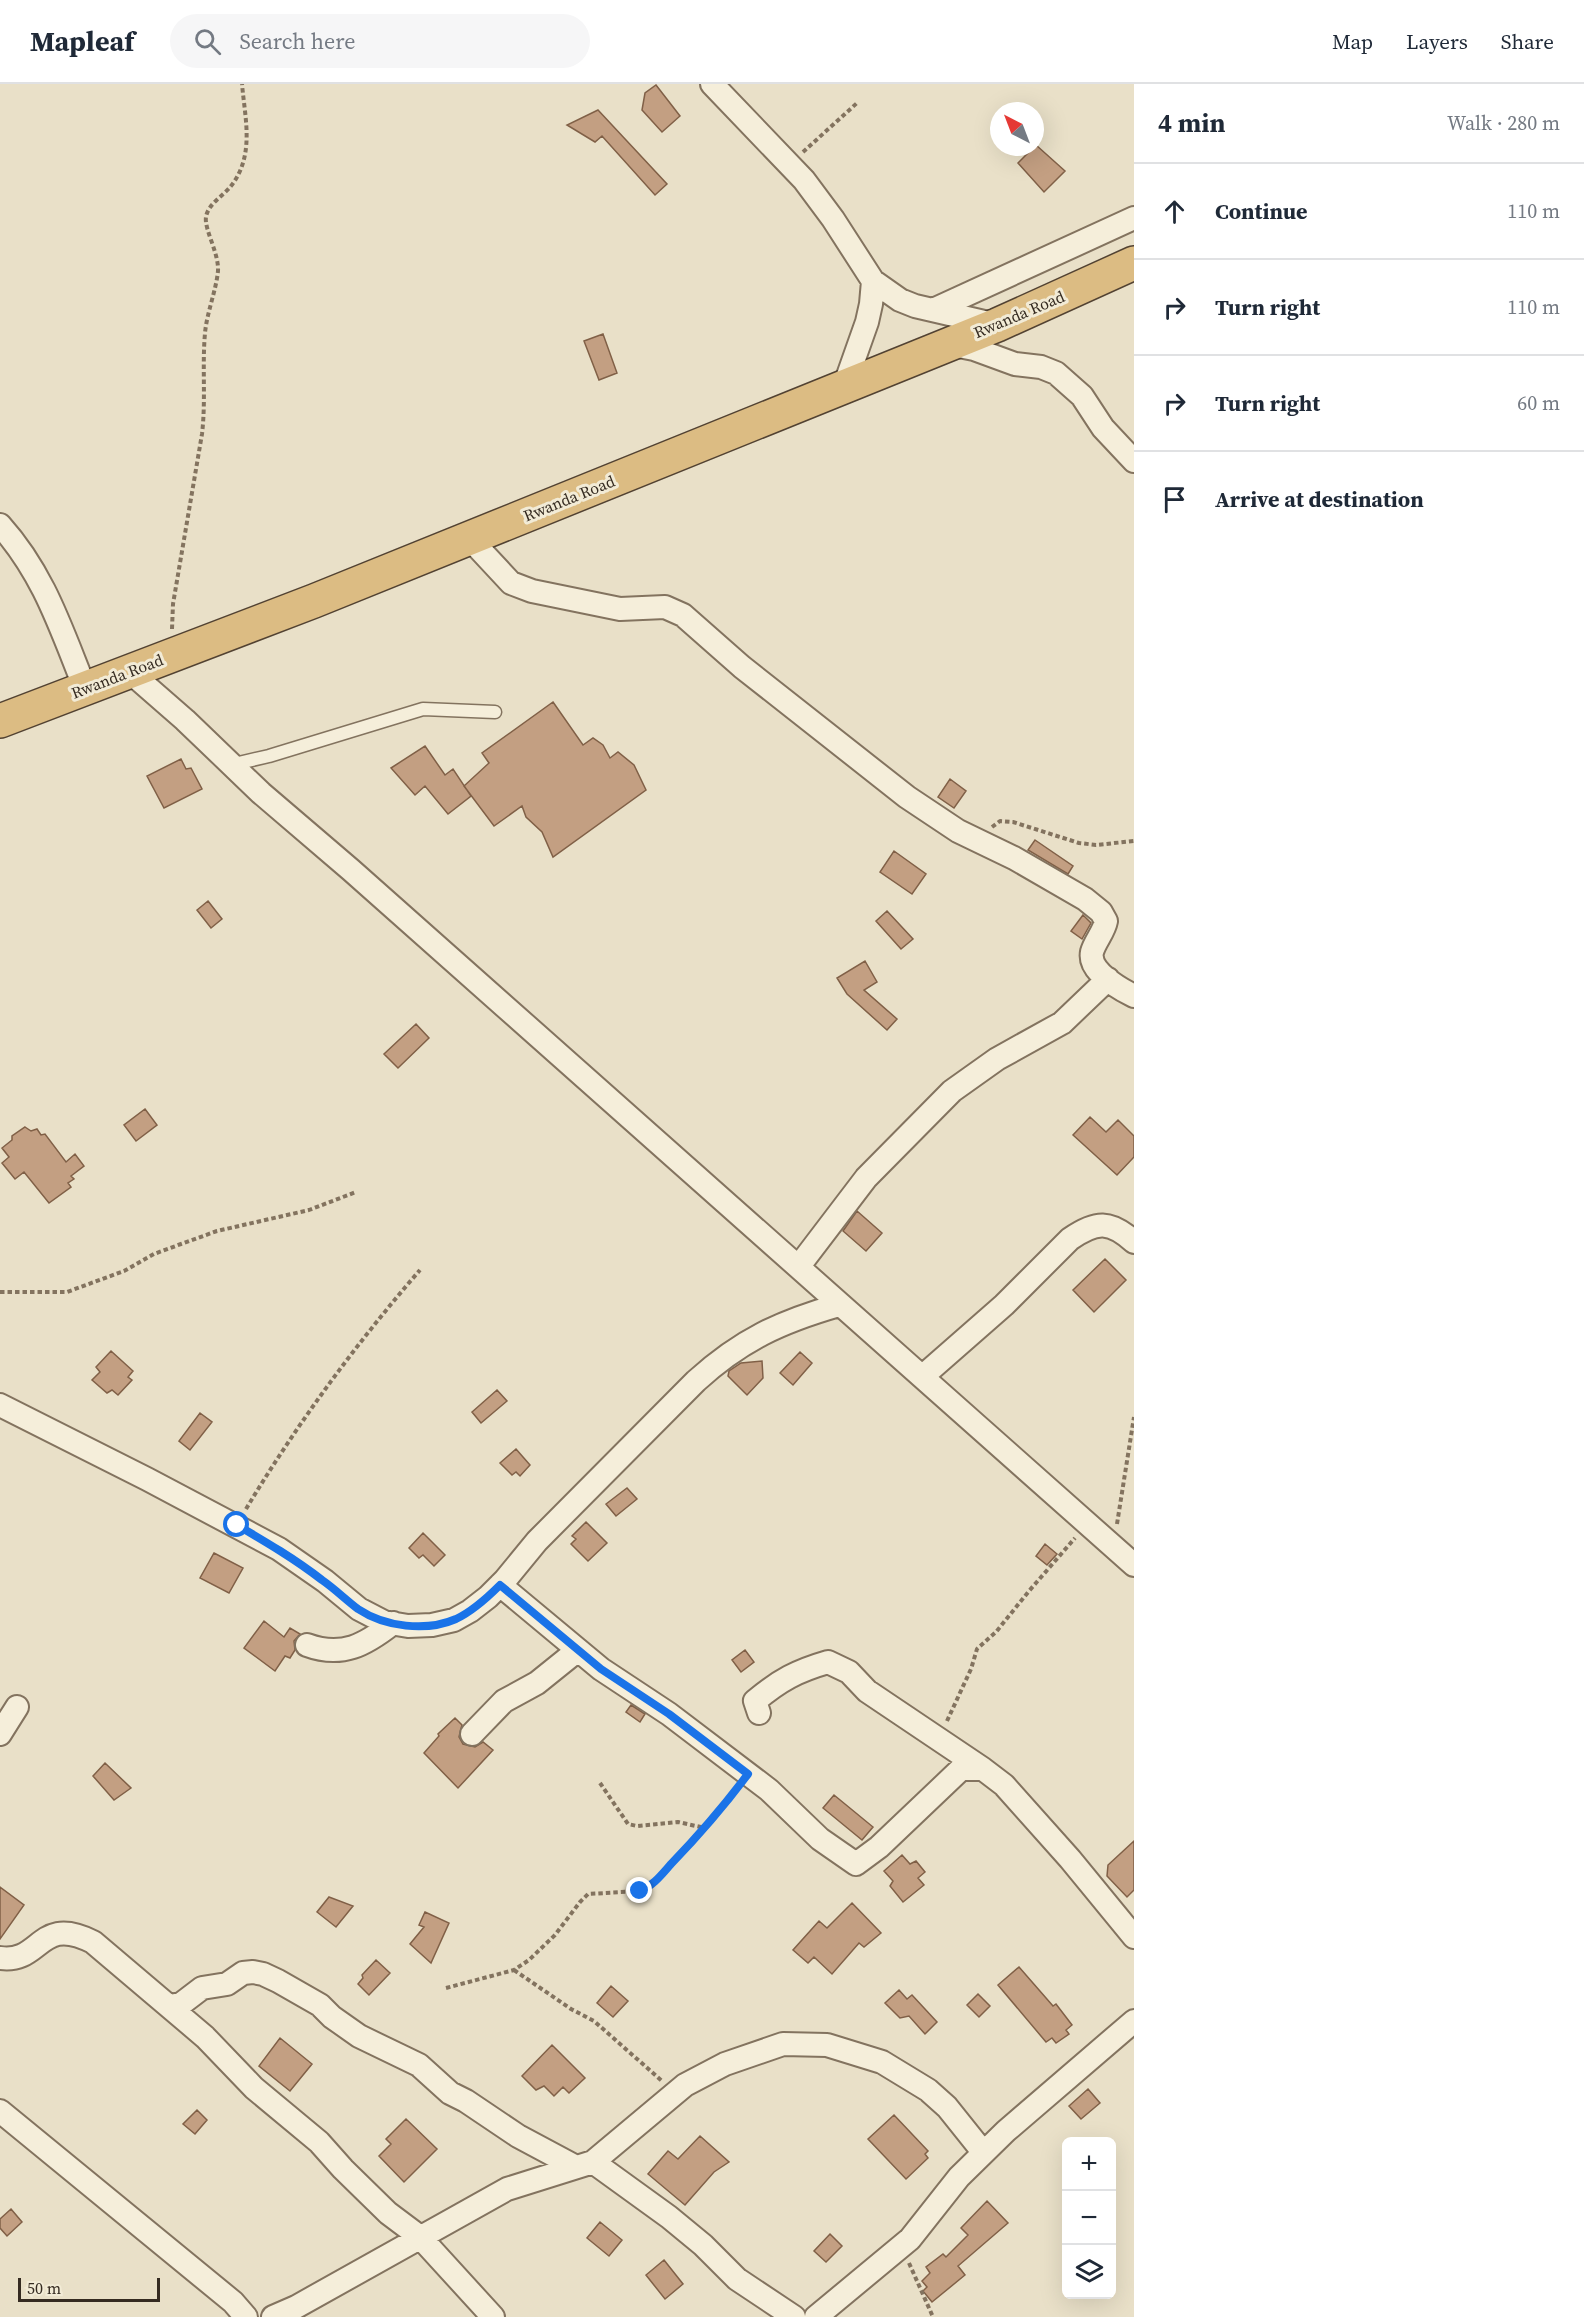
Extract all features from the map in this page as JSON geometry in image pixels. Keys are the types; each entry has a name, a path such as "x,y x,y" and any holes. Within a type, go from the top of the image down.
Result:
{"highway":[{"name":"Rwanda Road","path":"0,721 326,597 997,325 1134,263"}],"street":[{"path":"712,84 790,165 833,219 873,281 900,300 997,325"},
{"path":"933,310 1134,218"},
{"path":"843,387 867,322 873,281"},
{"path":"949,344 974,349 1015,364 1041,367 1056,373 1082,396 1103,428 1134,461"},
{"path":"0,525 24,554 45,588 85,688"},
{"path":"470,538 511,583 532,591 620,609 665,607 683,615 741,667 936,818 1068,889 1101,912 1106,921 1092,951 1092,960 1108,979 1120,989 1134,996"},
{"path":"130,672 185,720 231,765 1134,1565"},
{"path":"799,1266 867,1178 952,1090 998,1059 1062,1023 1108,979"},
{"path":"923,1376 969,1337 1070,1239 1082,1231 1095,1225 1108,1225 1120,1230 1134,1242"},
{"path":"0,1405 237,1525 279,1549 325,1581 359,1610 384,1622 432,1625 454,1620 470,1611 500,1585 537,1541 721,1358 753,1337 787,1322 839,1305"},
{"path":"500,1585 536,1618 601,1669 669,1714 769,1790 820,1839 856,1864 879,1847 961,1769 983,1769"},
{"path":"307,1645 322,1651 347,1650 369,1640 393,1623"},
{"path":"472,1734 504,1701 520,1690 537,1683 578,1650"},
{"path":"759,1713 756,1701 773,1686 800,1670 828,1662 849,1672 867,1692 1004,1785 1070,1859 1134,1937"},
{"path":"0,1734 17,1707"},
{"path":"0,1958 10,1959 21,1956 46,1938 59,1932 77,1934 93,1942 205,2037 254,2088 319,2142 388,2213 420,2237 493,2317"},
{"path":"169,2006 181,2004 202,1988 227,1984 243,1973 253,1972 278,1980 320,2005 332,2017 359,2036 418,2065 450,2093 518,2136 584,2164 669,2217 703,2245 737,2279 794,2317"},
{"path":"822,2315 900,2248 924,2223 959,2177 983,2152 1134,2020"},
{"path":"273,2317 296,2307 507,2189 584,2164 685,2085 725,2064 783,2044 827,2045 882,2062 928,2090 947,2107 983,2152"},
{"path":"0,2111 233,2302 246,2317"}],"lane":[{"path":"231,765 269,756 423,709 495,712"}],"path":[{"path":"169,656 173,604 203,425 205,331 218,268 206,214 230,187 244,162 247,146 247,121 242,84"},
{"path":"790,165 857,102"},
{"path":"979,841 1000,821 1013,822 1079,843 1096,845 1134,841"},
{"path":"0,1292 66,1292 124,1271 154,1254 199,1237 309,1210 356,1192"},
{"path":"237,1525 281,1451 379,1318 420,1270"},
{"path":"1116,1549 1118,1515 1134,1417"},
{"path":"943,1742 948,1716 971,1669 977,1649 996,1632 1029,1590 1077,1536 1090,1526"},
{"path":"446,1988 514,1970 529,1960 555,1935 588,1894 640,1891 647,1888 705,1828 748,1774"},
{"path":"600,1783 628,1824 637,1826 678,1822 705,1828"},
{"path":"514,1970 594,2022 675,2093"},
{"path":"900,2248 915,2274 933,2317"}],"building":[{"path":"656,85 680,116 662,132 642,110 645,93"},
{"path":"598,110 667,184 655,195 602,136 595,142 567,125"},
{"path":"1044,152 1065,171 1044,192 1018,163 1025,156 1044,156"},
{"path":"603,334 617,373 599,380 584,341"},
{"path":"553,702 583,745 593,738 603,745 610,758 618,752 634,765 646,790 553,857 542,832 526,817 522,806 494,826 464,786 489,763 482,753"},
{"path":"425,746 445,775 453,769 471,796 448,814 425,786 415,795 391,768"},
{"path":"181,759 186,769 191,768 202,789 164,808 147,776"},
{"path":"950,779 966,791 954,808 938,797"},
{"path":"1035,840 1073,866 1068,874 1028,850"},
{"path":"894,851 926,874 912,894 880,872"},
{"path":"208,901 222,919 211,928 197,910"},
{"path":"887,911 913,939 901,949 876,921"},
{"path":"1083,915 1091,923 1082,939 1071,931"},
{"path":"865,961 877,982 864,990 897,1019 887,1030 847,994 837,978"},
{"path":"416,1024 429,1038 398,1068 384,1054"},
{"path":"145,1109 157,1125 136,1141 124,1125"},
{"path":"1090,1117 1106,1132 1118,1120 1134,1136 1134,1157 1117,1175 1073,1135"},
{"path":"25,1127 31,1131 37,1129 41,1135 45,1134 66,1162 75,1154 84,1166 71,1176 74,1179 68,1183 71,1187 49,1203 24,1172 15,1179 2,1163 9,1157 2,1148 12,1140 12,1136"},
{"path":"857,1211 882,1233 866,1251 843,1231"},
{"path":"1105,1259 1126,1280 1094,1312 1073,1290"},
{"path":"111,1351 133,1371 128,1377 132,1380 118,1395 112,1390 107,1393 92,1380 100,1372 96,1367"},
{"path":"800,1352 812,1363 793,1385 780,1373"},
{"path":"762,1361 763,1378 747,1395 728,1376 729,1371 741,1363"},
{"path":"497,1390 507,1401 481,1423 472,1412"},
{"path":"200,1413 212,1422 190,1450 179,1441"},
{"path":"516,1449 530,1465 520,1476 516,1472 512,1475 500,1463"},
{"path":"627,1488 637,1499 616,1516 606,1504"},
{"path":"586,1522 607,1543 588,1561 571,1544 576,1539 572,1536"},
{"path":"423,1533 445,1555 434,1566 423,1555 419,1558 409,1548"},
{"path":"1045,1544 1057,1554 1047,1565 1036,1556"},
{"path":"214,1553 243,1568 229,1593 200,1578"},
{"path":"264,1621 284,1637 290,1628 300,1634 294,1641 295,1650 290,1658 285,1656 275,1671 244,1648"},
{"path":"745,1650 754,1662 741,1672 732,1660"},
{"path":"631,1705 645,1714 640,1722 626,1712"},
{"path":"455,1718 462,1725 459,1737 463,1744 475,1747 483,1742 493,1750 458,1788 424,1753 439,1736 438,1734"},
{"path":"105,1763 131,1788 114,1800 93,1776"},
{"path":"834,1795 873,1827 862,1840 823,1808"},
{"path":"1134,1841 1134,1890 1127,1897 1107,1876 1108,1865"},
{"path":"902,1855 910,1864 916,1861 925,1872 918,1878 924,1885 903,1902 890,1886 893,1881 884,1871"},
{"path":"0,1887 24,1905 0,1939"},
{"path":"329,1897 353,1906 336,1927 317,1912"},
{"path":"852,1903 881,1933 864,1947 859,1943 832,1974 814,1957 808,1963 793,1950 819,1921 827,1928"},
{"path":"425,1912 449,1923 431,1963 410,1944 424,1927 419,1925"},
{"path":"376,1960 390,1973 369,1995 358,1984 363,1978 362,1975"},
{"path":"1019,1967 1053,2006 1056,2004 1072,2025 1066,2030 1069,2034 1056,2043 1052,2038 1046,2042 998,1985"},
{"path":"611,1986 628,2001 613,2017 597,2003"},
{"path":"899,1990 907,1999 912,1995 937,2022 925,2034 909,2016 900,2018 885,2003"},
{"path":"978,1994 990,2006 979,2017 967,2005"},
{"path":"280,2038 312,2064 290,2091 259,2066"},
{"path":"552,2045 585,2078 569,2093 563,2087 554,2096 544,2086 536,2090 522,2076"},
{"path":"1088,2089 1100,2103 1081,2119 1069,2106"},
{"path":"197,2110 207,2120 195,2134 183,2124"},
{"path":"894,2115 928,2151 925,2154 928,2158 906,2179 868,2139"},
{"path":"406,2119 437,2149 404,2182 379,2156 391,2144 386,2139"},
{"path":"700,2136 729,2162 714,2172 685,2205 648,2174 668,2151 678,2159"},
{"path":"987,2201 1008,2223 958,2266 965,2275 932,2302 923,2291 927,2287 922,2281 930,2273 926,2267 943,2254 946,2257 968,2235 961,2228"},
{"path":"11,2209 22,2222 7,2236 0,2228 0,2219"},
{"path":"600,2222 622,2240 609,2256 587,2238"},
{"path":"830,2234 842,2246 826,2262 814,2251"},
{"path":"664,2260 683,2284 665,2299 646,2275"}],"route":[{"path":"237,1525 279,1549 325,1581 359,1610 384,1622 408,1626 432,1625 454,1620 470,1611 500,1585 536,1618 601,1669 669,1714 748,1774 706,1828 658,1878 640,1891"}]}
